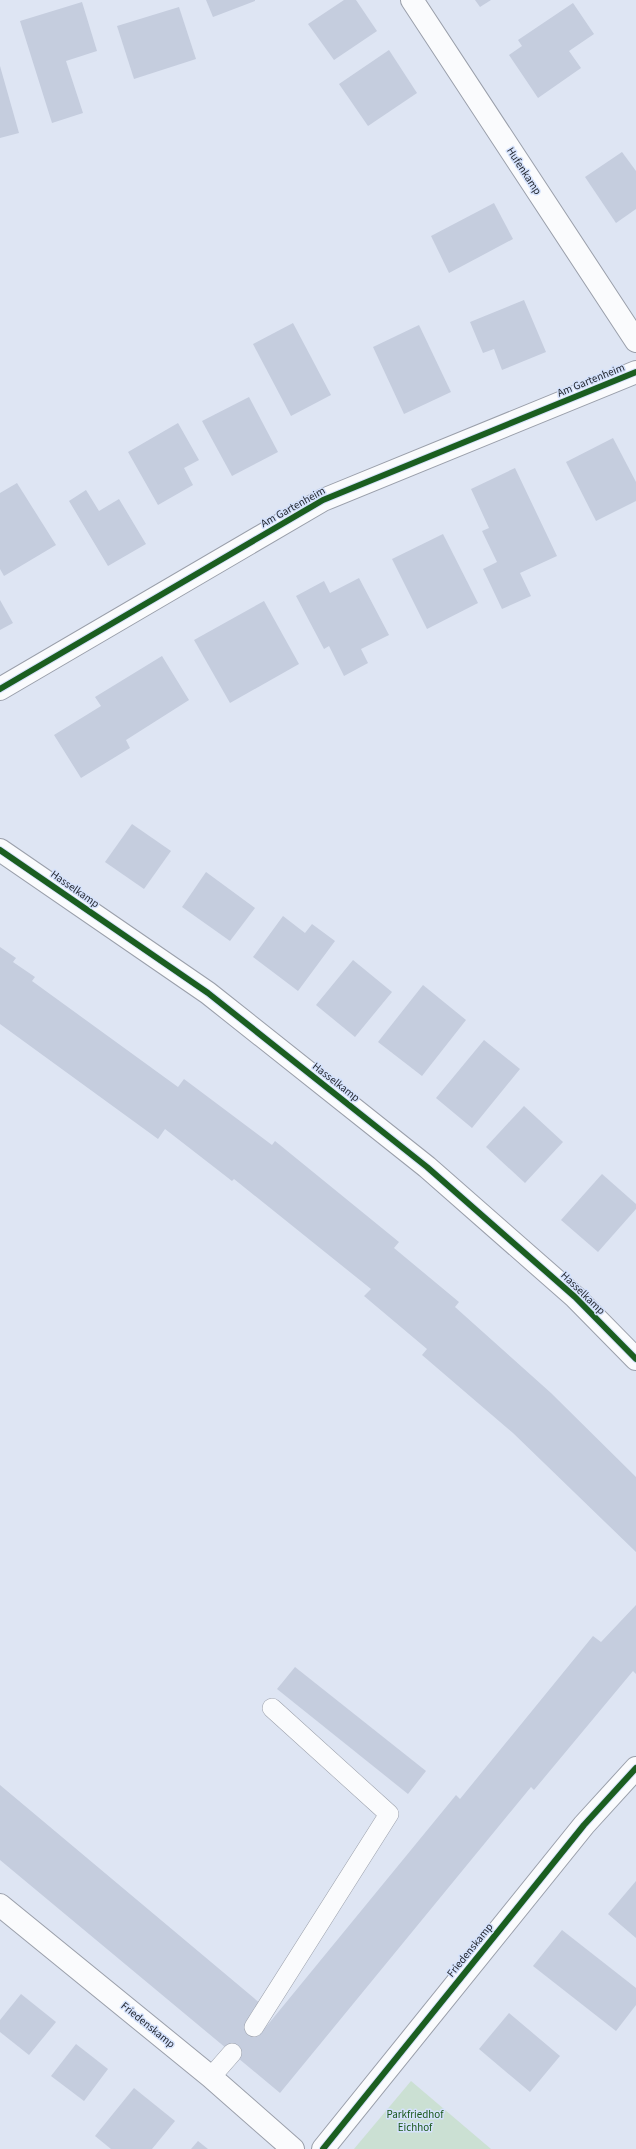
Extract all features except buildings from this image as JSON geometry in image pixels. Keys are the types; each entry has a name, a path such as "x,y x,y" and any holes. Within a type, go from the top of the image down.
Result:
{"street":[{"name":"Hufenkamp","path":"412,0 636,341"},
{"name":"Am Gartenheim","path":"0,688 323,500 636,372"},
{"name":"Hasselkamp","path":"0,850 208,993 427,1167 575,1297 636,1359"},
{"name":"Friedenskamp","path":"323,2149 584,1825 636,1768"},
{"name":"Friedenskamp","path":"0,1905 211,2078 293,2149"}],"lane":[{"path":"254,2027 389,1814 272,1708"},
{"path":"211,2078 232,2054"}],"green space":[{"name":"Parkfriedhof Eichhof","path":"411,2081 491,2149 354,2149"}],"cycle path":[{"path":"0,689 323,500 636,372"},
{"path":"0,850 208,993 427,1167 575,1297 636,1359"},
{"path":"323,2149 584,1825 636,1768"}]}
